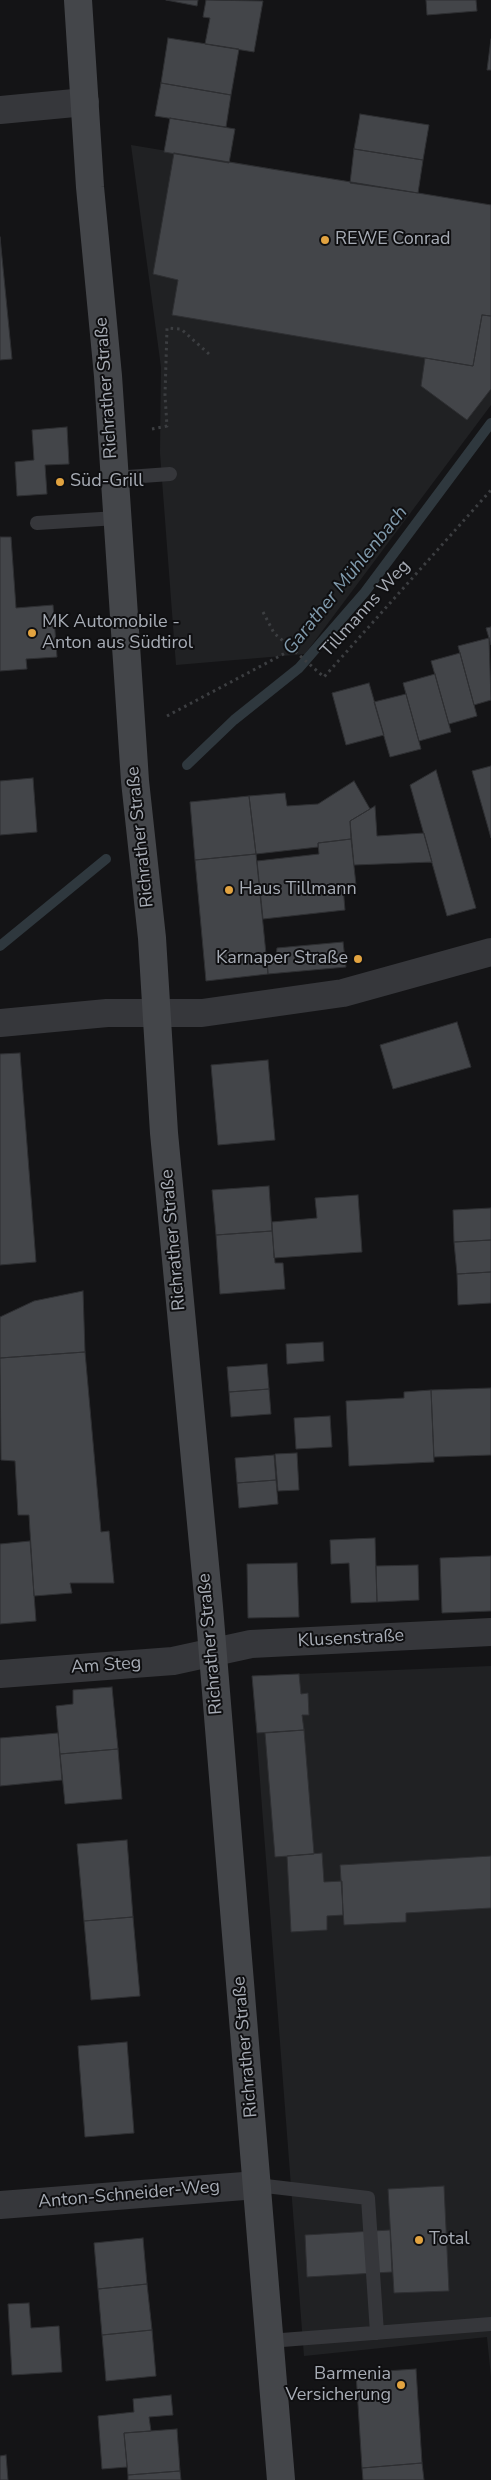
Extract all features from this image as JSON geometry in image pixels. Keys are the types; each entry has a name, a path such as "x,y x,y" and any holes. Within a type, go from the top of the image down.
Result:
{"main road":[{"name":"Richrather Straße","path":"78,0 90,187 108,376 135,781 152,938 165,1141 212,1651 281,2480"}],"street":[{"path":"0,110 85,102"},
{"path":"0,1023 107,1013 202,1013 342,993 491,952"},
{"name":"Klusenstraße","path":"212,1651 252,1644 491,1632"},
{"name":"Am Steg","path":"0,1674 173,1661 212,1651"},
{"name":"Anton-Schneider-Weg","path":"0,2206 257,2185"}],"lane":[{"path":"114,478 170,474"},
{"path":"37,523 116,518"},
{"path":"257,2185 368,2198 377,2333"},
{"path":"269,2341 491,2324"}],"path":[{"path":"152,429 167,426 165,395 167,328 181,329 209,354"},
{"name":"Tillmanns Weg","path":"168,716 291,650 324,677 491,490"},
{"path":"264,612 274,633 291,650"}],"shaded area":[{"path":"131,145 491,205 491,405 305,654 176,665 160,453 161,367"},
{"path":"491,1666 491,2377 487,2337 304,2356 252,1676"}],"building":[{"path":"166,0 198,0 197,6"},
{"path":"206,0 263,1 254,52 205,44 210,18 203,17"},
{"path":"426,0 476,0 477,11 427,15"},
{"path":"168,38 239,49 231,95 161,83"},
{"path":"491,39 491,70 487,70"},
{"path":"161,83 231,95 226,127 155,116"},
{"path":"360,114 429,125 423,160 354,149"},
{"path":"170,118 235,129 229,163 164,152"},
{"path":"354,149 423,160 418,193 350,183"},
{"name":"REWE Conrad","path":"174,153 491,205 491,316 482,315 473,366 172,315 178,280 153,274"},
{"path":"0,237 12,359 0,360"},
{"path":"482,315 491,316 491,389 467,420 421,386 425,358 473,366"},
{"path":"67,427 69,464 45,465 47,494 17,496 15,462 34,460 32,430"},
{"path":"0,537 11,537 16,608 53,605 57,657 26,659 27,669 0,671"},
{"path":"491,627 491,645 486,628"},
{"path":"489,638 491,700 474,705 458,646"},
{"path":"460,653 477,716 449,724 431,661"},
{"path":"435,674 451,732 419,741 403,683"},
{"path":"369,683 384,735 346,745 332,693"},
{"path":"406,694 421,749 390,757 374,702"},
{"path":"491,766 491,838 472,771"},
{"path":"436,770 476,908 447,916 410,785"},
{"path":"33,778 37,832 0,835 0,781"},
{"path":"354,781 370,809 350,821 351,839 318,843 318,847 256,854 249,796 285,793 287,806 318,804"},
{"path":"249,796 256,854 195,860 190,802"},
{"path":"375,806 377,836 424,833 432,862 354,865 350,821"},
{"path":"351,839 356,885 343,887 345,910 263,919 257,861 319,854 318,843"},
{"name":"Haus Tillmann","path":"256,854 268,974 206,981 195,860"},
{"path":"343,942 346,967 268,974 267,957 276,956 277,948"},
{"path":"457,1022 471,1067 393,1089 380,1045"},
{"path":"20,1053 36,1262 0,1265 0,1054"},
{"path":"268,1060 275,1140 218,1145 211,1065"},
{"path":"269,1186 272,1231 216,1235 212,1190"},
{"path":"358,1195 362,1252 274,1258 272,1222 317,1218 315,1198"},
{"path":"491,1208 491,1240 454,1242 453,1210"},
{"path":"272,1231 275,1263 283,1263 285,1289 220,1294 216,1235"},
{"path":"491,1240 491,1272 457,1274 454,1242"},
{"path":"491,1272 491,1303 458,1305 457,1274"},
{"path":"83,1291 85,1352 0,1358 0,1317 34,1301"},
{"path":"323,1342 324,1361 287,1364 286,1344"},
{"path":"85,1352 101,1532 109,1531 114,1583 70,1583 72,1593 34,1596 29,1515 18,1515 15,1461 1,1460 0,1358"},
{"path":"267,1364 269,1389 229,1392 227,1367"},
{"path":"491,1388 491,1455 434,1457 431,1390"},
{"path":"269,1389 271,1414 231,1417 229,1392"},
{"path":"431,1390 434,1462 349,1466 346,1401 404,1398 404,1392"},
{"path":"330,1416 332,1447 296,1449 294,1418"},
{"path":"297,1453 299,1490 278,1491 275,1454"},
{"path":"274,1455 276,1480 237,1483 235,1458"},
{"path":"276,1480 278,1504 239,1508 237,1483"},
{"path":"375,1538 377,1602 351,1603 349,1563 331,1564 330,1540"},
{"path":"30,1541 36,1621 0,1624 0,1544"},
{"path":"491,1556 491,1611 442,1613 440,1558"},
{"path":"297,1563 299,1617 248,1618 247,1564"},
{"path":"418,1565 419,1600 377,1602 376,1566"},
{"path":"299,1674 301,1694 308,1693 309,1715 302,1715 304,1730 257,1733 252,1676"},
{"path":"112,1687 118,1749 60,1754 56,1706 73,1704 73,1690"},
{"path":"304,1730 314,1854 275,1857 265,1733"},
{"path":"58,1733 62,1780 0,1786 0,1738"},
{"path":"118,1749 122,1799 65,1804 60,1754"},
{"path":"127,1840 133,1917 84,1921 77,1844"},
{"path":"322,1853 324,1882 342,1881 343,1915 327,1916 327,1930 291,1932 287,1856"},
{"path":"491,1856 491,1908 406,1913 406,1922 344,1925 340,1865"},
{"path":"133,1917 140,1996 91,2000 84,1921"},
{"path":"127,2042 134,2133 85,2137 78,2046"},
{"name":"Total","path":"444,2186 449,2291 394,2293 388,2189"},
{"path":"390,2230 392,2272 307,2277 305,2235"},
{"path":"143,2238 147,2284 98,2289 94,2243"},
{"path":"147,2284 152,2330 102,2335 98,2289"},
{"path":"29,2303 31,2328 59,2326 62,2372 12,2375 8,2304"},
{"path":"152,2330 156,2376 106,2381 102,2335"},
{"path":"416,2369 422,2463 362,2468 356,2373"},
{"path":"171,2395 173,2415 149,2417 151,2431 124,2433 127,2467 102,2469 98,2416 134,2412 133,2399"},
{"path":"177,2429 180,2471 128,2475 124,2433"},
{"path":"6,2455 8,2480 0,2480 0,2456"},
{"path":"422,2463 424,2480 363,2480 362,2468"},
{"path":"180,2471 181,2480 128,2480 128,2475"}],"waterway":[{"name":"Garather Mühlenbach","path":"187,765 234,720 299,668 365,592 491,423"},
{"name":"Garather Mühlenbach","path":"0,946 106,859"}],"place":[{"name":"REWE Conrad","path":"325,240"},
{"name":"Süd-Grill","path":"60,482"},
{"name":"MK Automobile - Anton aus Südtirol","path":"32,633"},
{"name":"Haus Tillmann","path":"229,890"},
{"name":"Karnaper Straße","path":"358,959"},
{"name":"Total","path":"419,2240"},
{"name":"Barmenia Versicherung","path":"401,2385"}]}
